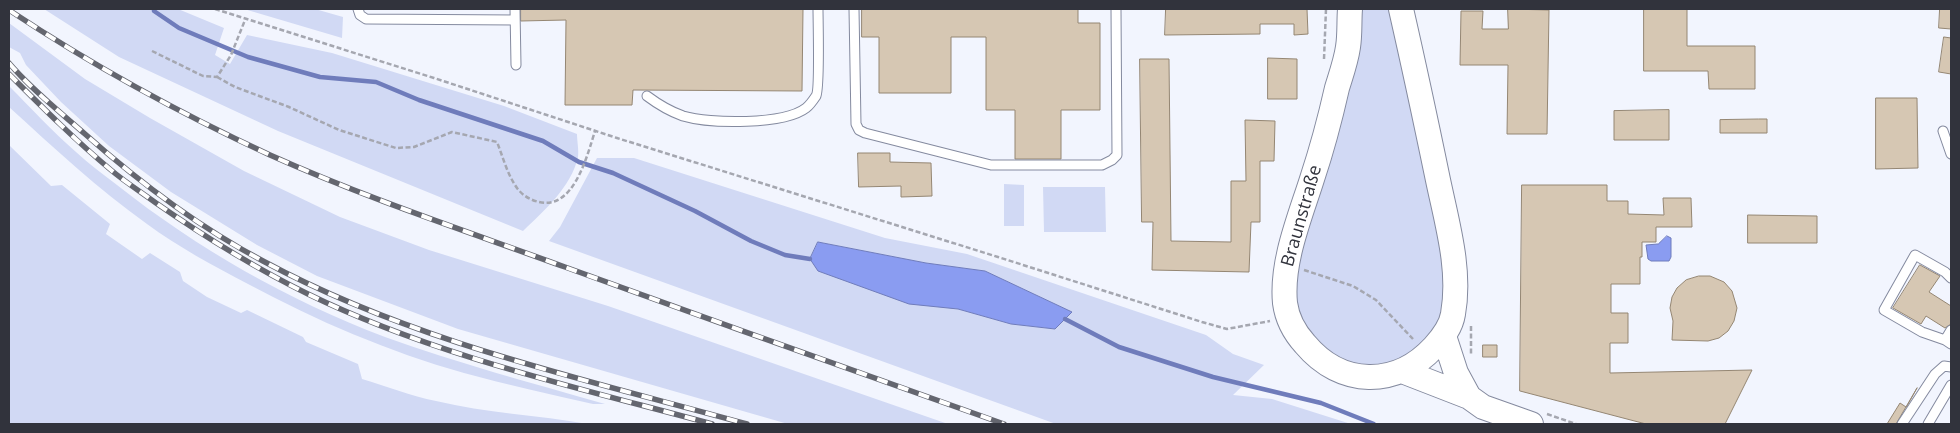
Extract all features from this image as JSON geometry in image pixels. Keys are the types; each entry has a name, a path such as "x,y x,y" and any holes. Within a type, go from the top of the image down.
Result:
{"main road":[{"name":"Braunstraße","path":"1350,9 1348,48 1323,144 1286,265 1286,304 1289,318 1298,337 1314,355 1333,368 1349,375 1368,378 1402,371 1423,359 1444,336 1453,316 1456,278 1444,210 1401,9"},
{"path":"1444,336 1456,373 1469,397"},
{"path":"1402,371 1469,397 1483,407 1531,424"}],"lane":[{"path":"358,9 360,15 366,18 514,20"},
{"path":"514,9 516,65"},
{"path":"647,96 664,109 686,117 720,121 745,122 768,119 790,115 806,108 818,94 818,9"},
{"path":"854,9 856,124 859,130 991,165 1102,165 1117,155 1116,9"},
{"path":"1943,130 1951,154"},
{"path":"1951,278 1915,255 1884,310 1922,332 1948,342 1951,330"},
{"path":"1902,424 1935,374 1944,366 1951,367"},
{"path":"1928,424 1951,385"}],"path":[{"path":"215,9 594,131 1227,330 1266,322"},
{"path":"217,77 236,46 245,20"},
{"path":"152,51 203,76 217,77 235,87 289,107 340,130 396,148 414,146 452,132 497,142 510,177 518,190 530,200 548,204 557,202 581,173 594,131"},
{"path":"1300,269 1353,286 1376,300 1413,340"}],"shaded area":[{"path":"44,9 178,9 224,28 215,55 230,64 247,35 332,53 504,106 577,134 578,157 575,168 556,197 523,231 278,131 119,57"},
{"path":"244,9 315,9 343,17 342,38"},
{"path":"1356,9 1394,9 1445,254 1446,313 1416,354 1370,370 1336,361 1300,325 1292,279"},
{"path":"9,23 85,79 150,118 244,171 340,217 429,250 608,306 948,424 788,424 458,329 317,276 257,245 171,192 109,146 61,102 26,65 20,53 9,47"},
{"path":"9,86 50,128 96,169 179,231 279,290 385,337 467,364 605,404 593,404 496,382 436,365 327,323 274,298 171,241 129,211 9,107"},
{"path":"9,145 51,186 62,185 110,224 106,234 142,259 150,253 180,272 183,281 207,297 241,313 247,310 303,337 306,342 358,364 362,379 417,396 455,405 588,424 9,424"},
{"path":"597,158 634,158 885,238 967,254 1206,335 1233,354 1264,365 1233,395 1272,399 1351,424 1056,424 549,241 560,227","holes":["819,242 926,263 985,271 1072,312 1055,329 1011,324 859,285 818,271"]},
{"path":"1004,184 1024,185 1024,226 1004,226"},
{"path":"1043,187 1105,187 1106,232 1044,232"}],"water":[{"path":"1667,236 1671,238 1671,257 1669,261 1651,261 1648,259 1646,245 1658,244"},
{"path":"818,242 926,263 985,271 1072,312 1055,329 1011,324 958,309 909,304 818,271 810,259"}],"building":[{"path":"521,9 803,9 802,91 633,90 632,105 565,105 566,20 521,21"},
{"path":"862,9 1078,9 1078,23 1100,23 1100,110 1061,110 1061,159 1015,159 1015,110 986,110 986,37 951,37 951,93 879,93 879,37 862,37"},
{"path":"1166,9 1307,9 1308,34 1294,35 1294,24 1260,24 1260,34 1165,35"},
{"path":"1508,9 1549,10 1547,134 1507,134 1508,65 1460,65 1461,11 1483,11 1482,29 1508,29"},
{"path":"1644,9 1687,9 1687,46 1755,46 1755,89 1709,89 1708,71 1644,71"},
{"path":"1940,9 1951,9 1951,29 1939,28"},
{"path":"1944,37 1951,38 1951,74 1939,72"},
{"path":"1268,58 1297,59 1297,99 1268,99"},
{"path":"1140,59 1169,59 1171,241 1231,242 1231,181 1246,181 1245,120 1275,121 1274,161 1260,161 1260,222 1251,222 1249,272 1152,270 1153,222 1142,222"},
{"path":"1876,98 1917,98 1918,168 1876,169"},
{"path":"1669,110 1669,140 1614,140 1614,111"},
{"path":"1767,119 1767,133 1720,133 1720,120"},
{"path":"858,153 890,153 890,162 931,163 932,196 901,197 901,186 859,187"},
{"path":"1522,185 1607,185 1607,201 1628,201 1628,214 1664,215 1663,198 1691,198 1692,227 1656,227 1656,242 1642,242 1640,284 1611,284 1611,313 1628,313 1628,343 1610,343 1610,373 1752,370 1725,424 1646,424 1520,391"},
{"path":"1748,215 1817,216 1817,243 1748,243"},
{"path":"1920,265 1940,276 1929,292 1951,306 1951,324 1945,328 1926,316 1921,324 1893,308"},
{"path":"1699,276 1710,276 1724,282 1732,291 1737,308 1734,321 1728,331 1719,338 1708,341 1672,340 1673,321 1670,308 1672,297 1677,288 1686,280"},
{"path":"1483,345 1497,345 1497,357 1483,357"},
{"path":"1900,403 1906,407 1896,424 1887,424"}],"waterway":[{"path":"154,9 154,11 179,28 248,57 320,77 376,82 419,100 543,141 579,162 613,173 695,211 751,241 785,255 810,259"},
{"path":"1065,319 1119,347 1213,377 1321,403 1374,424"}],"railway":[{"path":"9,10 72,50 169,105 236,139 306,171 416,214 1004,424"},
{"path":"9,63 36,91 106,152 170,203 239,248 320,289 379,314 500,356 747,424"},
{"path":"9,74 46,111 127,183 230,252 308,294 356,316 456,353 558,383 712,424"}]}
